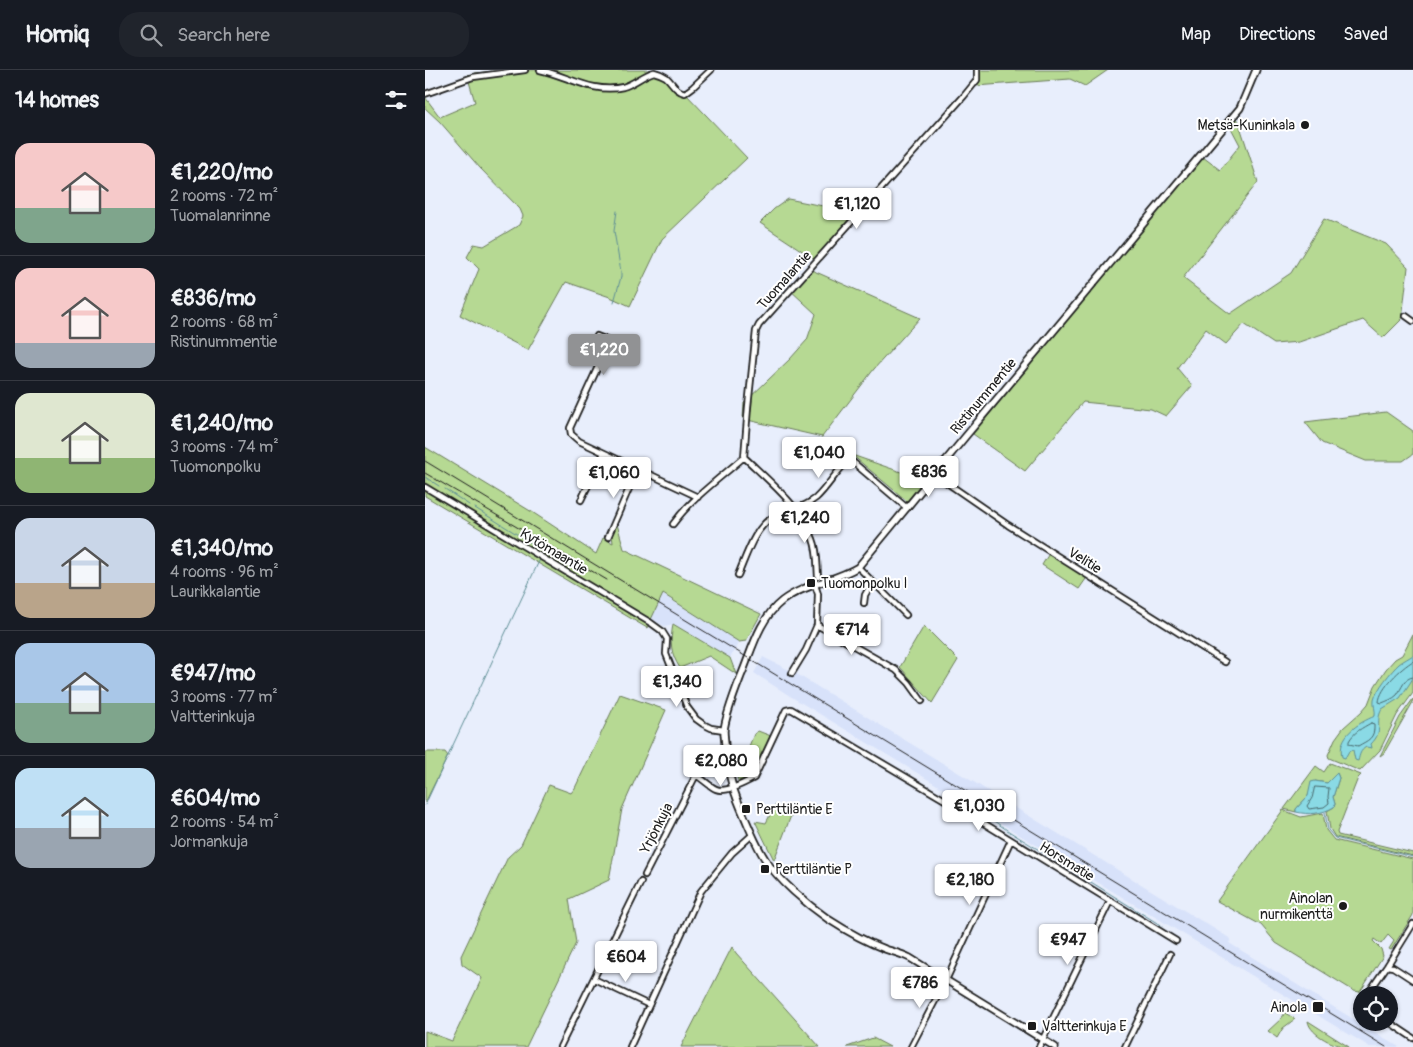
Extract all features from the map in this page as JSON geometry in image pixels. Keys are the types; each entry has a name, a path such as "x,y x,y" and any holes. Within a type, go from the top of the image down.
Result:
{"street":[{"path":"425,94 473,77 525,70"},
{"path":"540,70 587,86 606,89 631,84 654,72 665,77 676,89 685,93 711,70"},
{"name":"Tuomalantie","path":"744,457 756,331 759,324 964,96 977,80 977,70"},
{"name":"Ristinummentie","path":"1055,1047 902,954 856,935 828,919 779,877 765,860 732,788 727,767 724,730 737,686 761,627 770,614 782,601 795,593 847,574 858,567 1240,108 1256,70"},
{"path":"1406,316 1413,321"},
{"path":"597,336 607,340 607,347 570,428 571,434 604,453 698,497"},
{"path":"581,500 604,453"},
{"path":"673,524 679,515 698,497 744,457 796,510 814,540 818,577"},
{"path":"738,575 759,528 771,518 796,510 817,497 849,460 907,508"},
{"path":"608,537 638,468"},
{"name":"Velitie","path":"934,474 1008,525 1225,662"},
{"name":"Kytömaantie","path":"425,487 662,631 667,639 666,654 687,706 703,724 711,728 724,730"},
{"path":"858,567 906,615"},
{"path":"864,603 865,595 872,582"},
{"path":"791,673 806,650 817,625 818,594 815,585"},
{"path":"817,625 896,670 922,701"},
{"name":"Horsmatie","path":"732,788 754,778 786,710 791,709 1176,941"},
{"name":"Yrjönkuja","path":"645,875 696,775 718,790 732,788"},
{"path":"630,1047 701,891 732,853 752,835"},
{"path":"911,1047 946,980 1011,840"},
{"path":"560,1047 641,882"},
{"path":"1039,1047 1110,901"},
{"path":"1373,986 1413,924"},
{"path":"1125,1047 1170,954"},
{"path":"1387,966 1393,967 1413,980"},
{"path":"594,979 649,1005"},
{"path":"1398,1028 1411,1037"}],"shaded area":[{"path":"425,447 739,642 730,658 674,624 664,626 425,481"},
{"path":"763,657 795,673 1231,939 1229,943 1353,1019 1353,1031 1373,1031 1399,1047 1370,1047 754,673"}],"green space":[{"path":"502,70 659,70 659,74 671,85 685,93 747,158 662,239 630,306 566,282 528,350 460,315 479,269 467,257 474,244 484,246 519,225 523,216 520,209 425,108 425,97 440,117 475,102 467,75"},
{"path":"975,70 1108,70 1085,86 1070,79 976,86"},
{"path":"1237,117 1258,182 1183,278 1230,314 1291,273 1324,219 1386,244 1408,267 1402,319 1383,338 1363,320 1299,342 1274,344 1244,324 1226,344 1206,329 1177,368 1192,386 1166,416 1151,409 1083,402 1025,471 973,434 1203,157 1220,170 1240,145 1230,126"},
{"path":"788,199 858,213 816,260 760,223 774,209"},
{"path":"809,267 816,272 920,318 874,369 822,437 743,419 744,403 807,340 816,314 789,289"},
{"path":"1386,412 1413,431 1413,454 1403,461 1366,461 1322,443 1305,422"},
{"path":"425,447 532,512 596,554 603,538 613,543 612,535 617,524 624,549 761,614 746,641 739,642 663,594 647,628 425,496"},
{"path":"852,455 924,480 907,501"},
{"path":"1050,552 1088,576 1079,589 1042,565"},
{"path":"673,624 730,658 736,674 709,656 680,668 674,657 672,647"},
{"path":"924,626 958,660 932,703 900,667"},
{"path":"1413,634 1413,693 1397,715 1380,750 1360,771 1329,758 1328,755 1335,739 1343,728 1368,704 1375,686 1386,669 1395,659 1402,655"},
{"path":"620,694 666,710 622,809 609,880 569,899 576,943 526,1047 425,1047 425,1031 452,1041 482,978 462,964 461,956 508,857 521,845 549,785 571,793 575,788"},
{"path":"1413,699 1384,753 1380,756 1400,717"},
{"path":"758,731 771,736 750,778 738,781 733,756 740,758 745,756 754,734"},
{"path":"425,752 445,752 448,756 425,803"},
{"path":"1330,763 1361,775 1358,778 1337,832 1338,835 1413,853 1413,856 1335,837 1330,829 1327,811 1334,807 1335,804 1333,797 1339,778 1337,773 1327,783 1315,781 1308,796 1296,809 1296,812 1284,809 1316,766 1324,772"},
{"path":"775,805 792,813 774,860 755,821 766,823"},
{"path":"1283,810 1301,817 1323,813 1326,830 1334,840 1413,859 1413,915 1391,950 1389,949 1394,941 1388,935 1381,944 1374,939 1373,941 1381,949 1383,956 1364,986 1353,986 1353,990 1276,943 1261,925 1217,901"},
{"path":"732,947 736,953 820,1047 681,1047"},
{"path":"1285,1013 1295,1019 1283,1028 1277,1038 1268,1031"},
{"path":"1308,1021 1349,1047 1337,1045 1324,1039 1313,1031"},
{"path":"873,1038 890,1047 847,1047"}],"water":[{"path":"1413,655 1413,678 1400,698 1382,709 1379,718 1379,730 1371,744 1372,748 1364,748 1358,761 1355,760 1353,750 1349,751 1345,758 1342,757 1341,749 1350,731 1362,722 1375,716 1374,700 1385,680 1399,664"},
{"path":"1337,773 1339,778 1333,797 1334,807 1315,813 1296,812 1296,809 1308,796 1311,782 1327,783"}],"waterway":[{"path":"614,302 621,277 614,231 617,211"},
{"path":"425,477 439,486"},
{"path":"445,489 469,505"},
{"path":"475,508 544,551 542,555"},
{"path":"425,805 540,559"},
{"path":"1325,812 1328,830 1335,838 1413,857"},
{"path":"991,819 1162,926"}],"railway":[{"path":"425,461 1386,1047"},
{"path":"425,473 607,580"}],"place":[{"name":"Metsä-Kuninkala","path":"1305,125"},
{"name":"Tuomonpolku I","path":"811,583"},
{"name":"Perttiläntie E","path":"746,809"},
{"name":"Perttiläntie P","path":"765,869"},
{"name":"Ainolan nurmikenttä","path":"1343,906"},
{"name":"Ainola","path":"1318,1007"},
{"name":"Valtterinkuja E","path":"1032,1026"}]}
